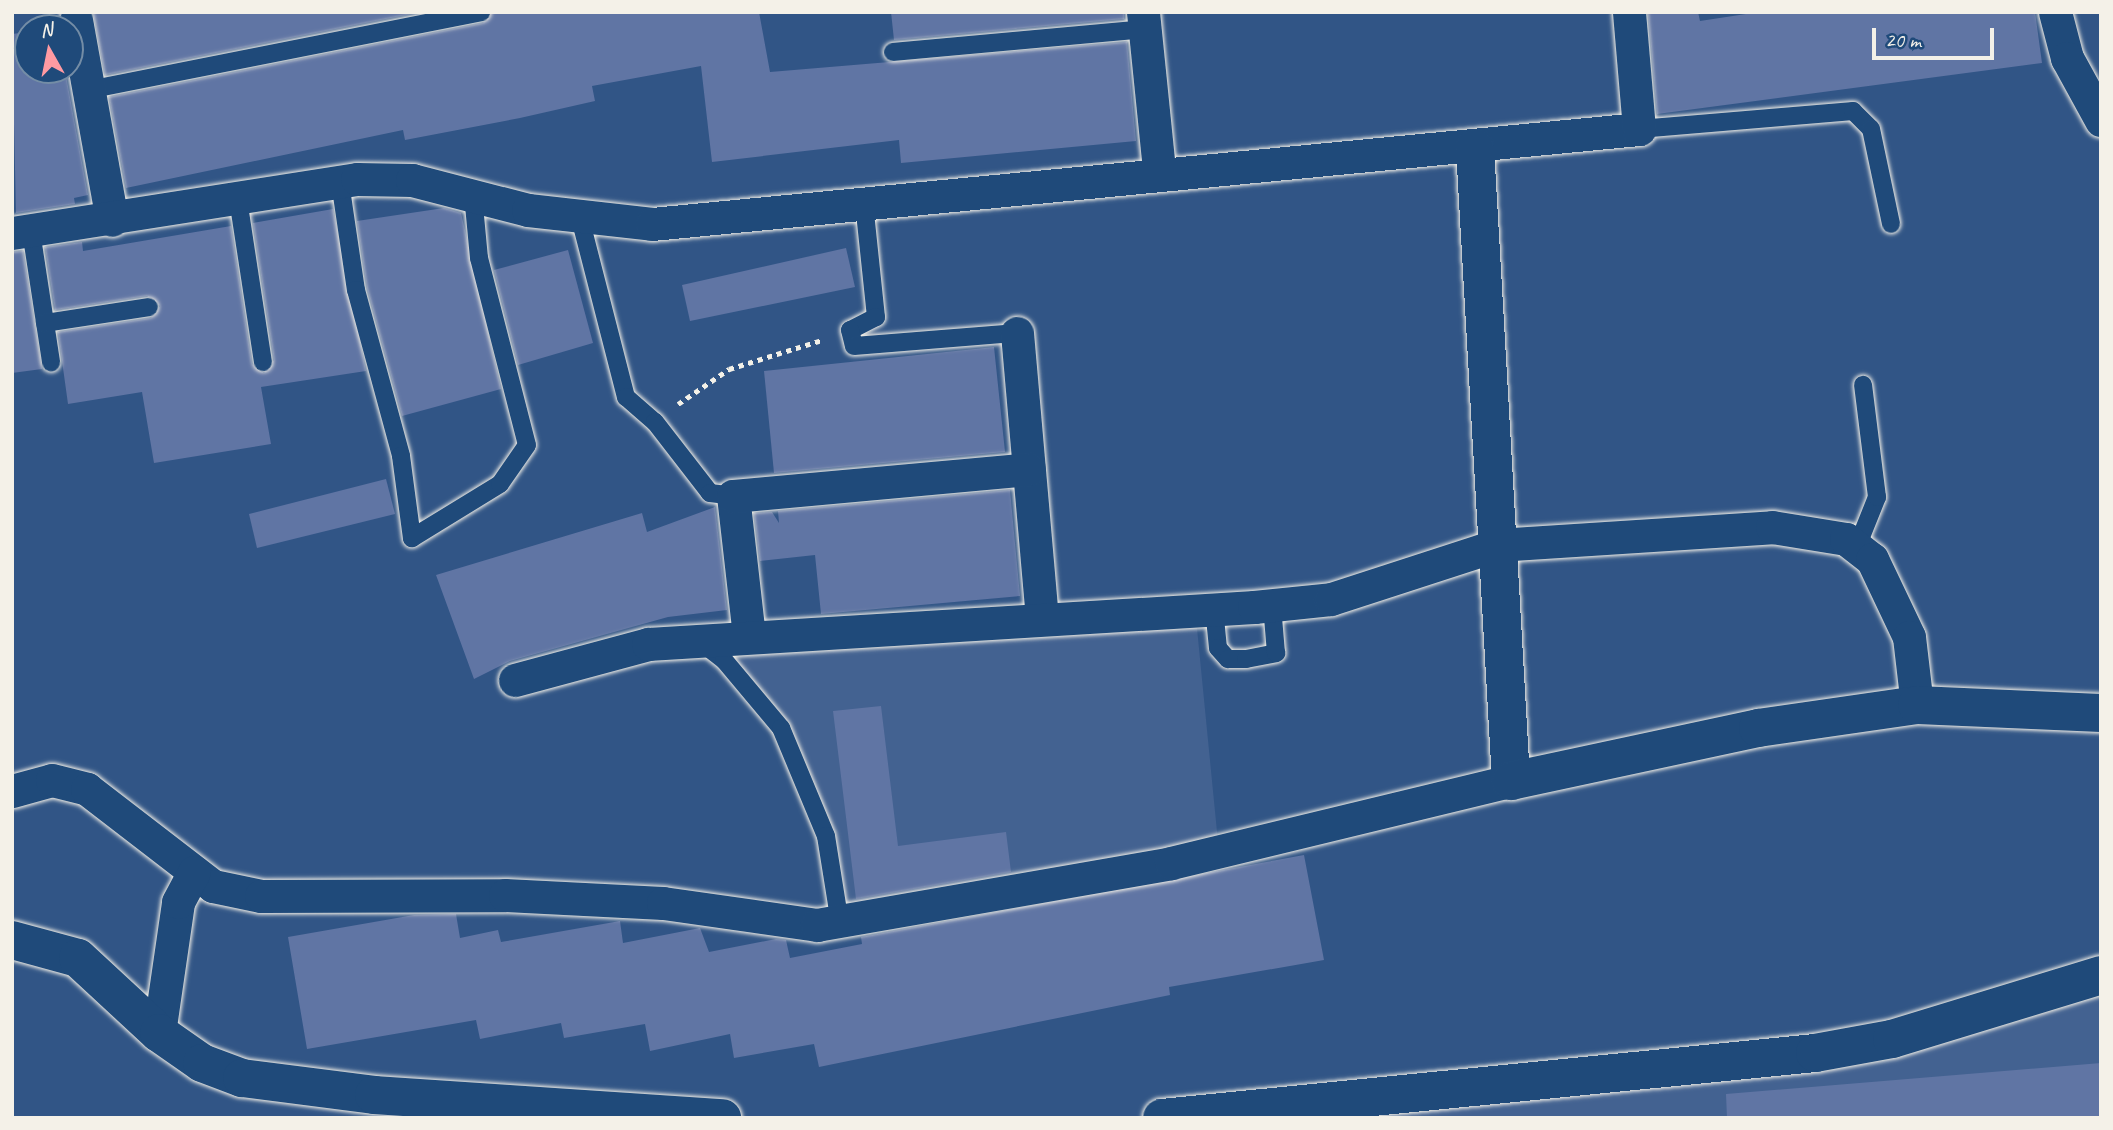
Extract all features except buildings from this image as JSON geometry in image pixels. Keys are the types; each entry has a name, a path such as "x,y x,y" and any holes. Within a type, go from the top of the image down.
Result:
{"street":[{"path":"22,232 112,220 340,182 412,180 580,218 652,224 1159,170 1475,148 1639,129 1629,12"},
{"path":"2055,12 2067,58 2101,120"},
{"path":"1144,20 1159,170"},
{"path":"84,67 112,220"},
{"path":"1475,148 1511,781"},
{"path":"1017,333 1042,616"},
{"path":"749,636 733,496 1029,469"},
{"path":"515,680 648,644 702,643 749,636 1042,616 1272,605 1331,598 1497,545 1772,527 1815,529 1857,547 1892,593 1909,637 1917,705"},
{"path":"12,791 52,780 87,789 213,886 261,896 505,895 663,902 840,923 1171,863 1511,781 1758,729 1917,705 2101,713"},
{"path":"159,1032 178,902 194,872"},
{"path":"12,940 78,958 159,1032 202,1063 242,1078 374,1095 722,1118"},
{"path":"1162,1118 1815,1053 1892,1039 2101,975"}],"lane":[{"path":"88,90 481,12"},
{"path":"893,52 1144,20"},
{"path":"1639,129 1853,111 1871,129 1891,225"},
{"path":"340,182 356,290 401,456 412,538 500,484 527,445 479,257 473,195"},
{"path":"238,199 262,362"},
{"path":"864,203 876,317 850,330 854,346 882,348 1017,333"},
{"path":"580,218 626,397 655,422 710,493 733,496"},
{"path":"22,232 45,323 51,362"},
{"path":"45,323 149,307"},
{"path":"1857,547 1877,497 1863,385"},
{"path":"1214,608 1218,648 1228,659 1237,659 1276,653 1272,605"},
{"path":"702,643 724,660 781,727 826,836 840,923"}],"path":[{"path":"655,422 729,369 850,330"}],"shaded area":[{"path":"1195,608 1219,852 840,923 836,877 781,728 702,643"},
{"path":"2101,975 2101,1118 1162,1118 1674,1072"}]}
